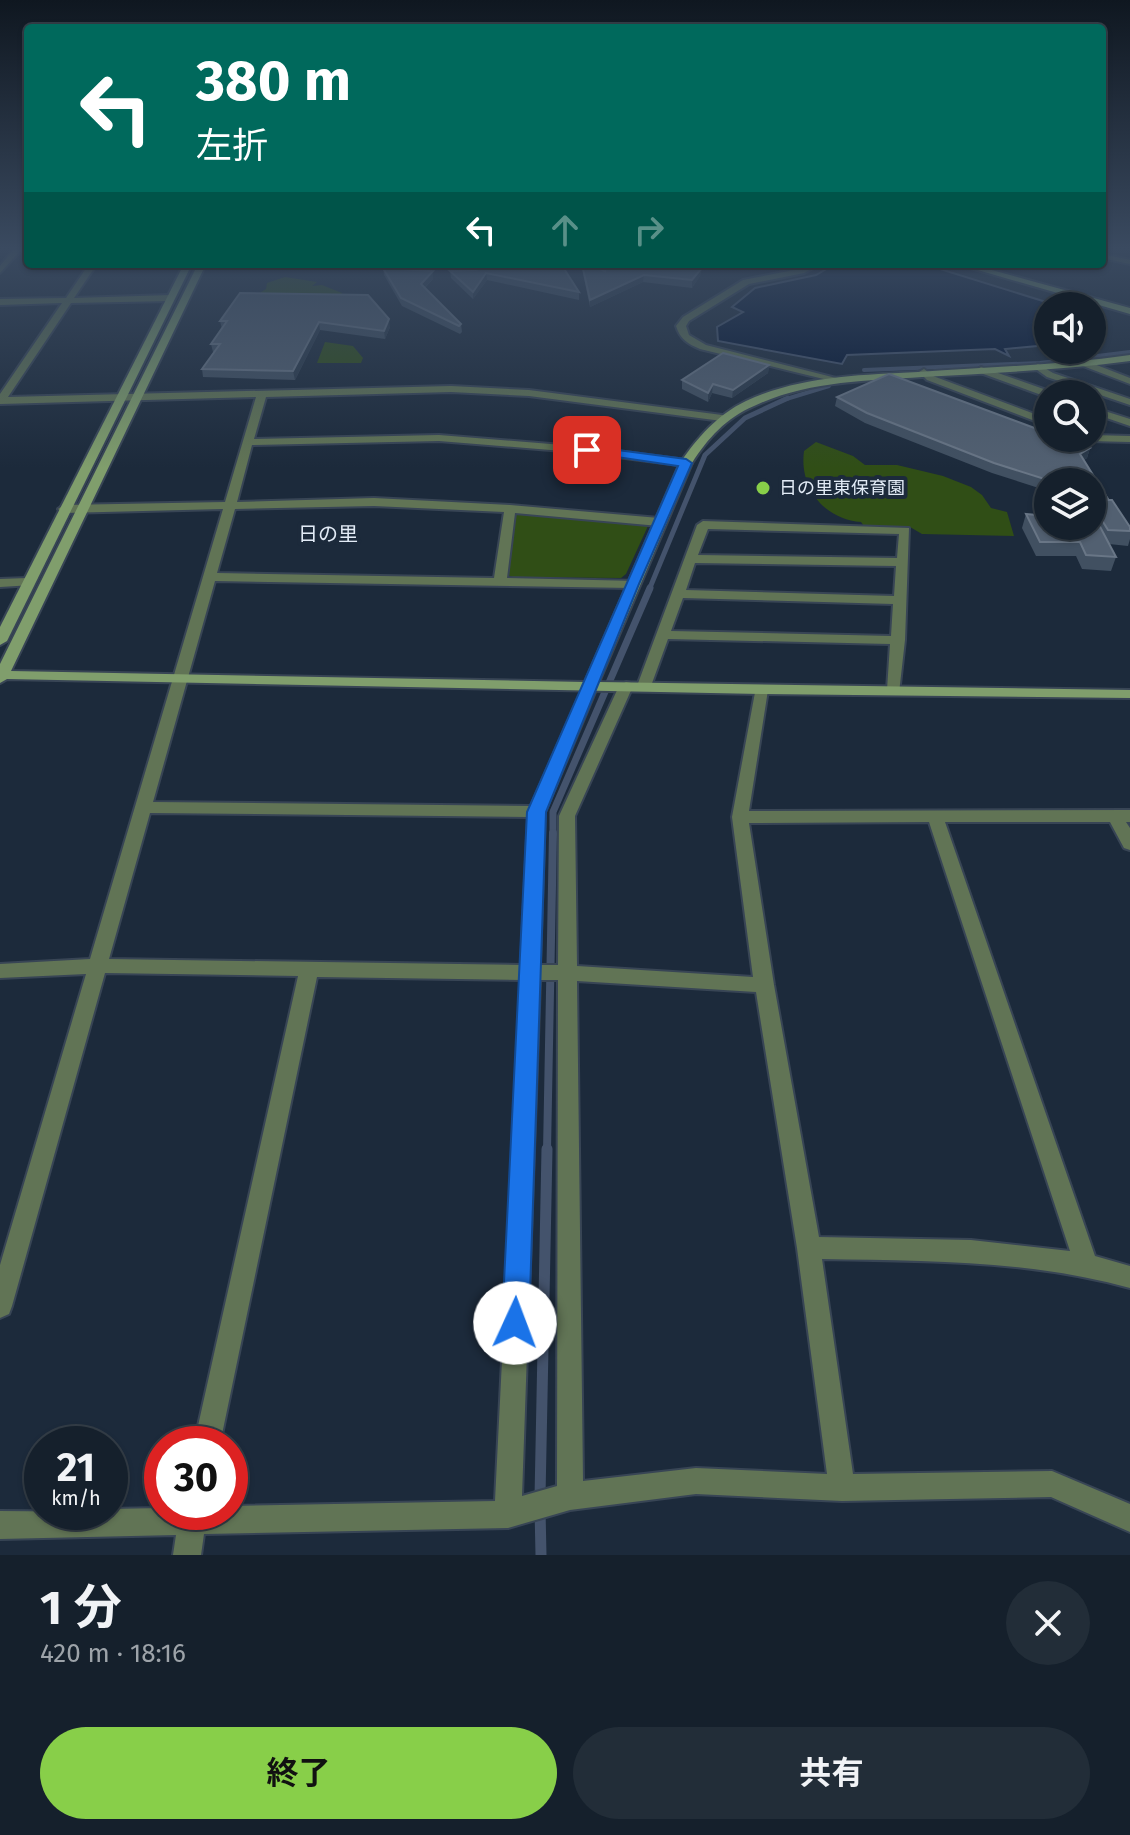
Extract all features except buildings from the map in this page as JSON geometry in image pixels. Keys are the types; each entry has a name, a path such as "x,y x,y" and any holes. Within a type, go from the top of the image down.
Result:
{"street":[{"path":"0,401 53,323"},
{"path":"0,641 158,323"},
{"path":"174,323 1,676 1130,694"},
{"path":"683,323 682,334 703,347 832,380"},
{"path":"1106,361 1130,358"},
{"path":"508,1514 537,812 632,584 699,439 722,418 772,395 832,380 1086,364 1130,381"},
{"path":"1038,367 1050,375 1130,402"},
{"path":"981,370 1034,389"},
{"path":"924,372 930,378 1034,418"},
{"path":"0,401 451,389 498,391 722,418"},
{"path":"0,1306 262,393"},
{"path":"1106,415 1130,423"},
{"path":"248,442 439,438 587,450 686,463"},
{"path":"1106,438 1130,439"},
{"path":"64,509 374,502 510,509 659,522"},
{"path":"500,581 510,509"},
{"path":"644,686 703,525 905,531 894,690"},
{"path":"691,559 903,562"},
{"path":"208,577 632,584"},
{"path":"0,583 28,582"},
{"path":"678,594 900,600"},
{"path":"663,635 898,640"},
{"path":"570,1496 567,816 626,686"},
{"path":"761,690 740,817 764,985 809,1248 842,1488"},
{"path":"142,807 537,812"},
{"path":"935,816 1086,1263"},
{"path":"740,817 1123,816 1130,844"},
{"path":"0,971 97,966 568,973 764,985"},
{"path":"211,1426 309,971"},
{"path":"809,1248 1003,1252 1086,1263 1130,1277"},
{"path":"248,1517 508,1514 570,1496 696,1481 842,1488 1052,1484 1130,1518"},
{"path":"0,1525 144,1520"},
{"path":"187,1555 190,1530"}],"green space":[{"path":"325,342 353,346 363,358 361,363 317,363"},
{"path":"816,442 853,456 865,465 897,465 943,476 971,487 982,495 991,508 1007,512 1014,536 922,534 910,527 864,526 861,522 836,515 817,499 806,477 804,451"},
{"path":"519,514 642,523 648,526 626,574 621,578 513,577 506,575 513,517"}],"water":[{"path":"725,323 1034,323 1034,346 1005,349 1009,356 995,349 847,355 842,364 718,341 717,327"}],"waterway":[{"path":"864,370 1040,363 1130,352"},
{"path":"785,399 829,386"},
{"path":"649,590 705,455 745,418 785,399"},
{"path":"553,833 553,812 650,588"},
{"path":"547,1151 553,833"},
{"path":"540,1497 547,1149"},
{"path":"540,1509 541,1555"}],"place":[{"name":"日の里東保育園","path":"763,488"}],"district":[{"name":"日の里","path":"328,534"}],"route":[{"path":"515,1323 537,812 686,463 587,450"}]}
